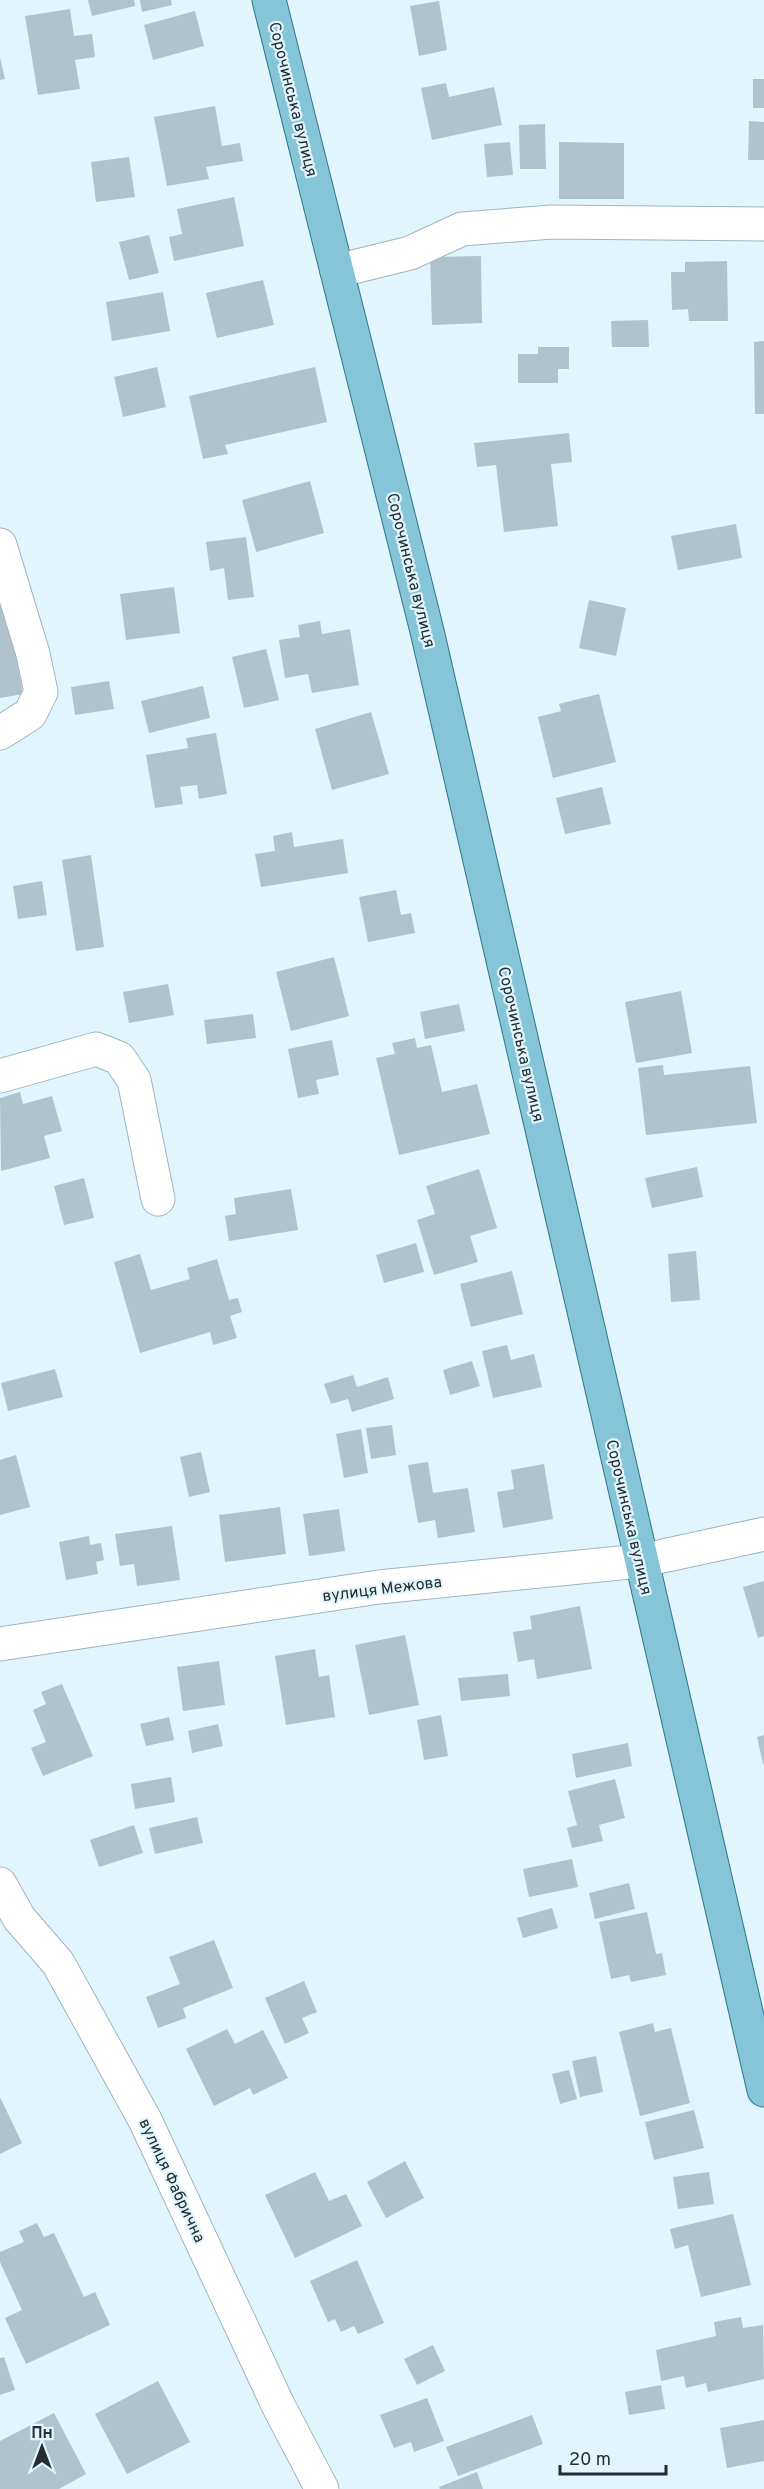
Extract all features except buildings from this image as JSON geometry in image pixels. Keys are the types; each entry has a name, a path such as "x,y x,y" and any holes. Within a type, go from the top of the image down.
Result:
{"main road":[{"name":"Сорочинська вулиця","path":"269,0 427,631 764,2090"}],"street":[{"path":"337,272 410,253 462,229 552,222 764,224"},
{"path":"0,545 33,654 41,692 30,714 0,733"},
{"path":"0,1076 96,1049 119,1058 134,1080 158,1199"},
{"name":"вулиця Межова","path":"0,1644 379,1587 640,1561 764,1534"},
{"name":"вулиця Фабрична","path":"0,1884 19,1918 58,1963 145,2120 278,2405 322,2489"}]}
